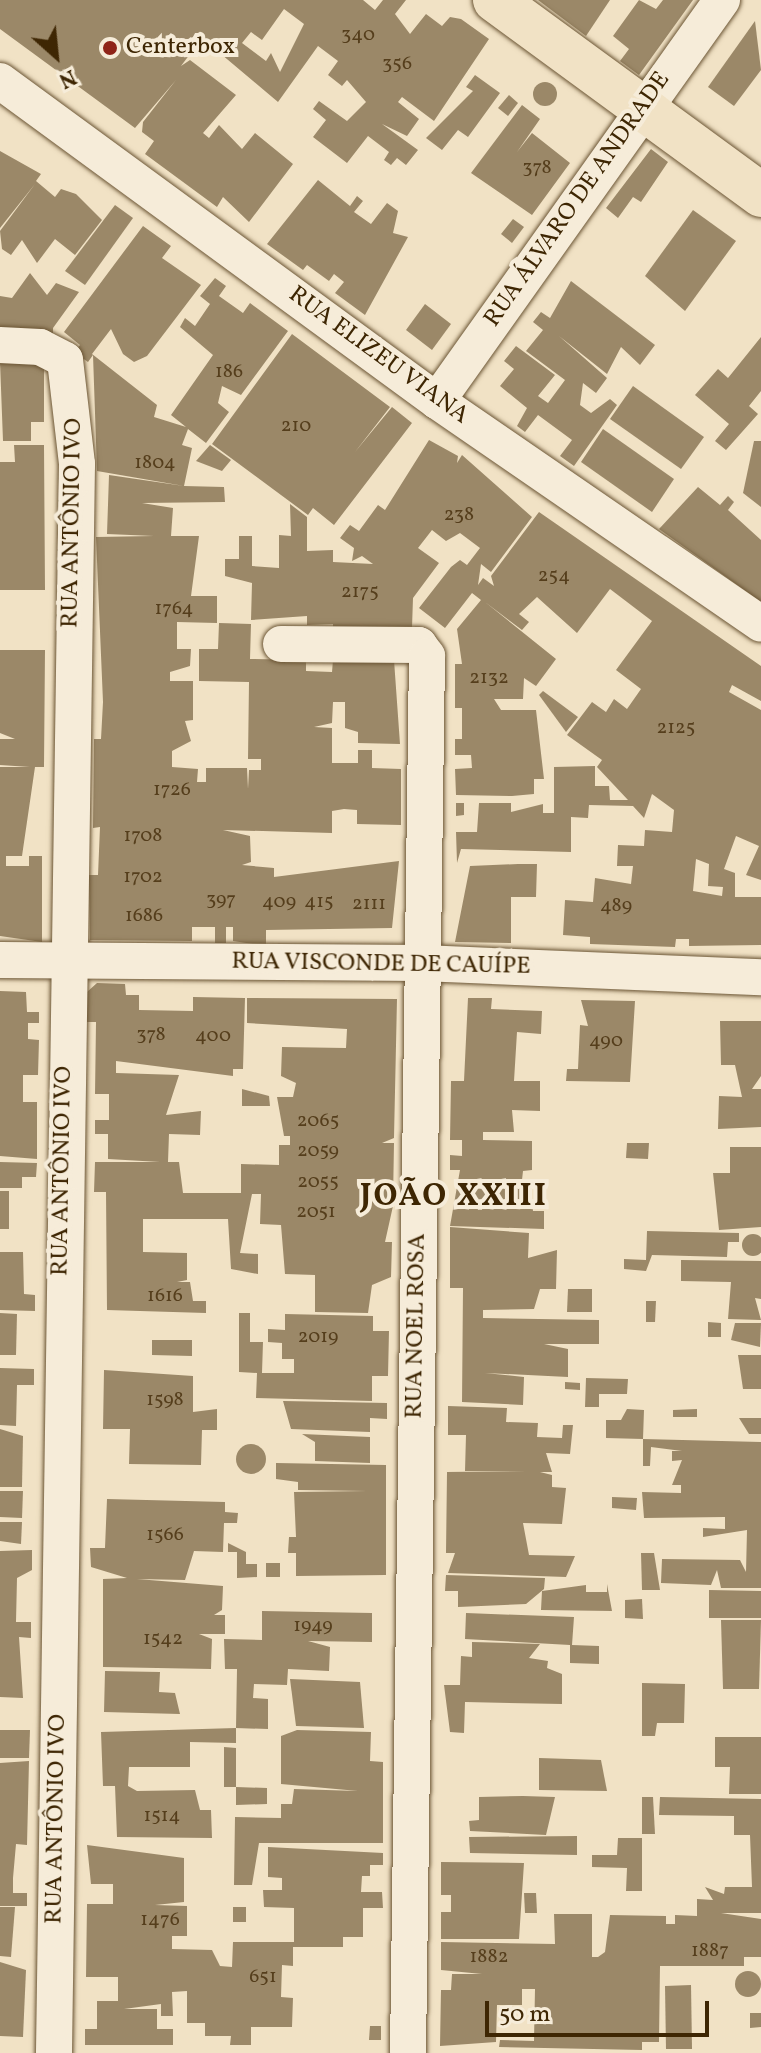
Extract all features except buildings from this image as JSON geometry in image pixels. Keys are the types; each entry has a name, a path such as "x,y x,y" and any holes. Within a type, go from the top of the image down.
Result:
{"main road":[{"path":"495,0 761,195"}],"street":[{"name":"RUA ÁLVARO DE ANDRADE","path":"437,401 642,107 722,0"},
{"name":"RUA ELIZEU VIANA","path":"0,81 437,401 761,624"},
{"name":"RUA ANTÔNIO IVO","path":"0,345 56,352 73,383 77,464 65,961 54,2053"},
{"name":"RUA NOEL ROSA","path":"281,644 425,650 408,2053"},
{"name":"RUA VISCONDE DE CAUÍPE","path":"0,960 422,963 761,977"}],"place":[{"name":"Centerbox","path":"110,48"}],"district":[{"name":"JOÃO XXIII","path":"454,1197"}]}
